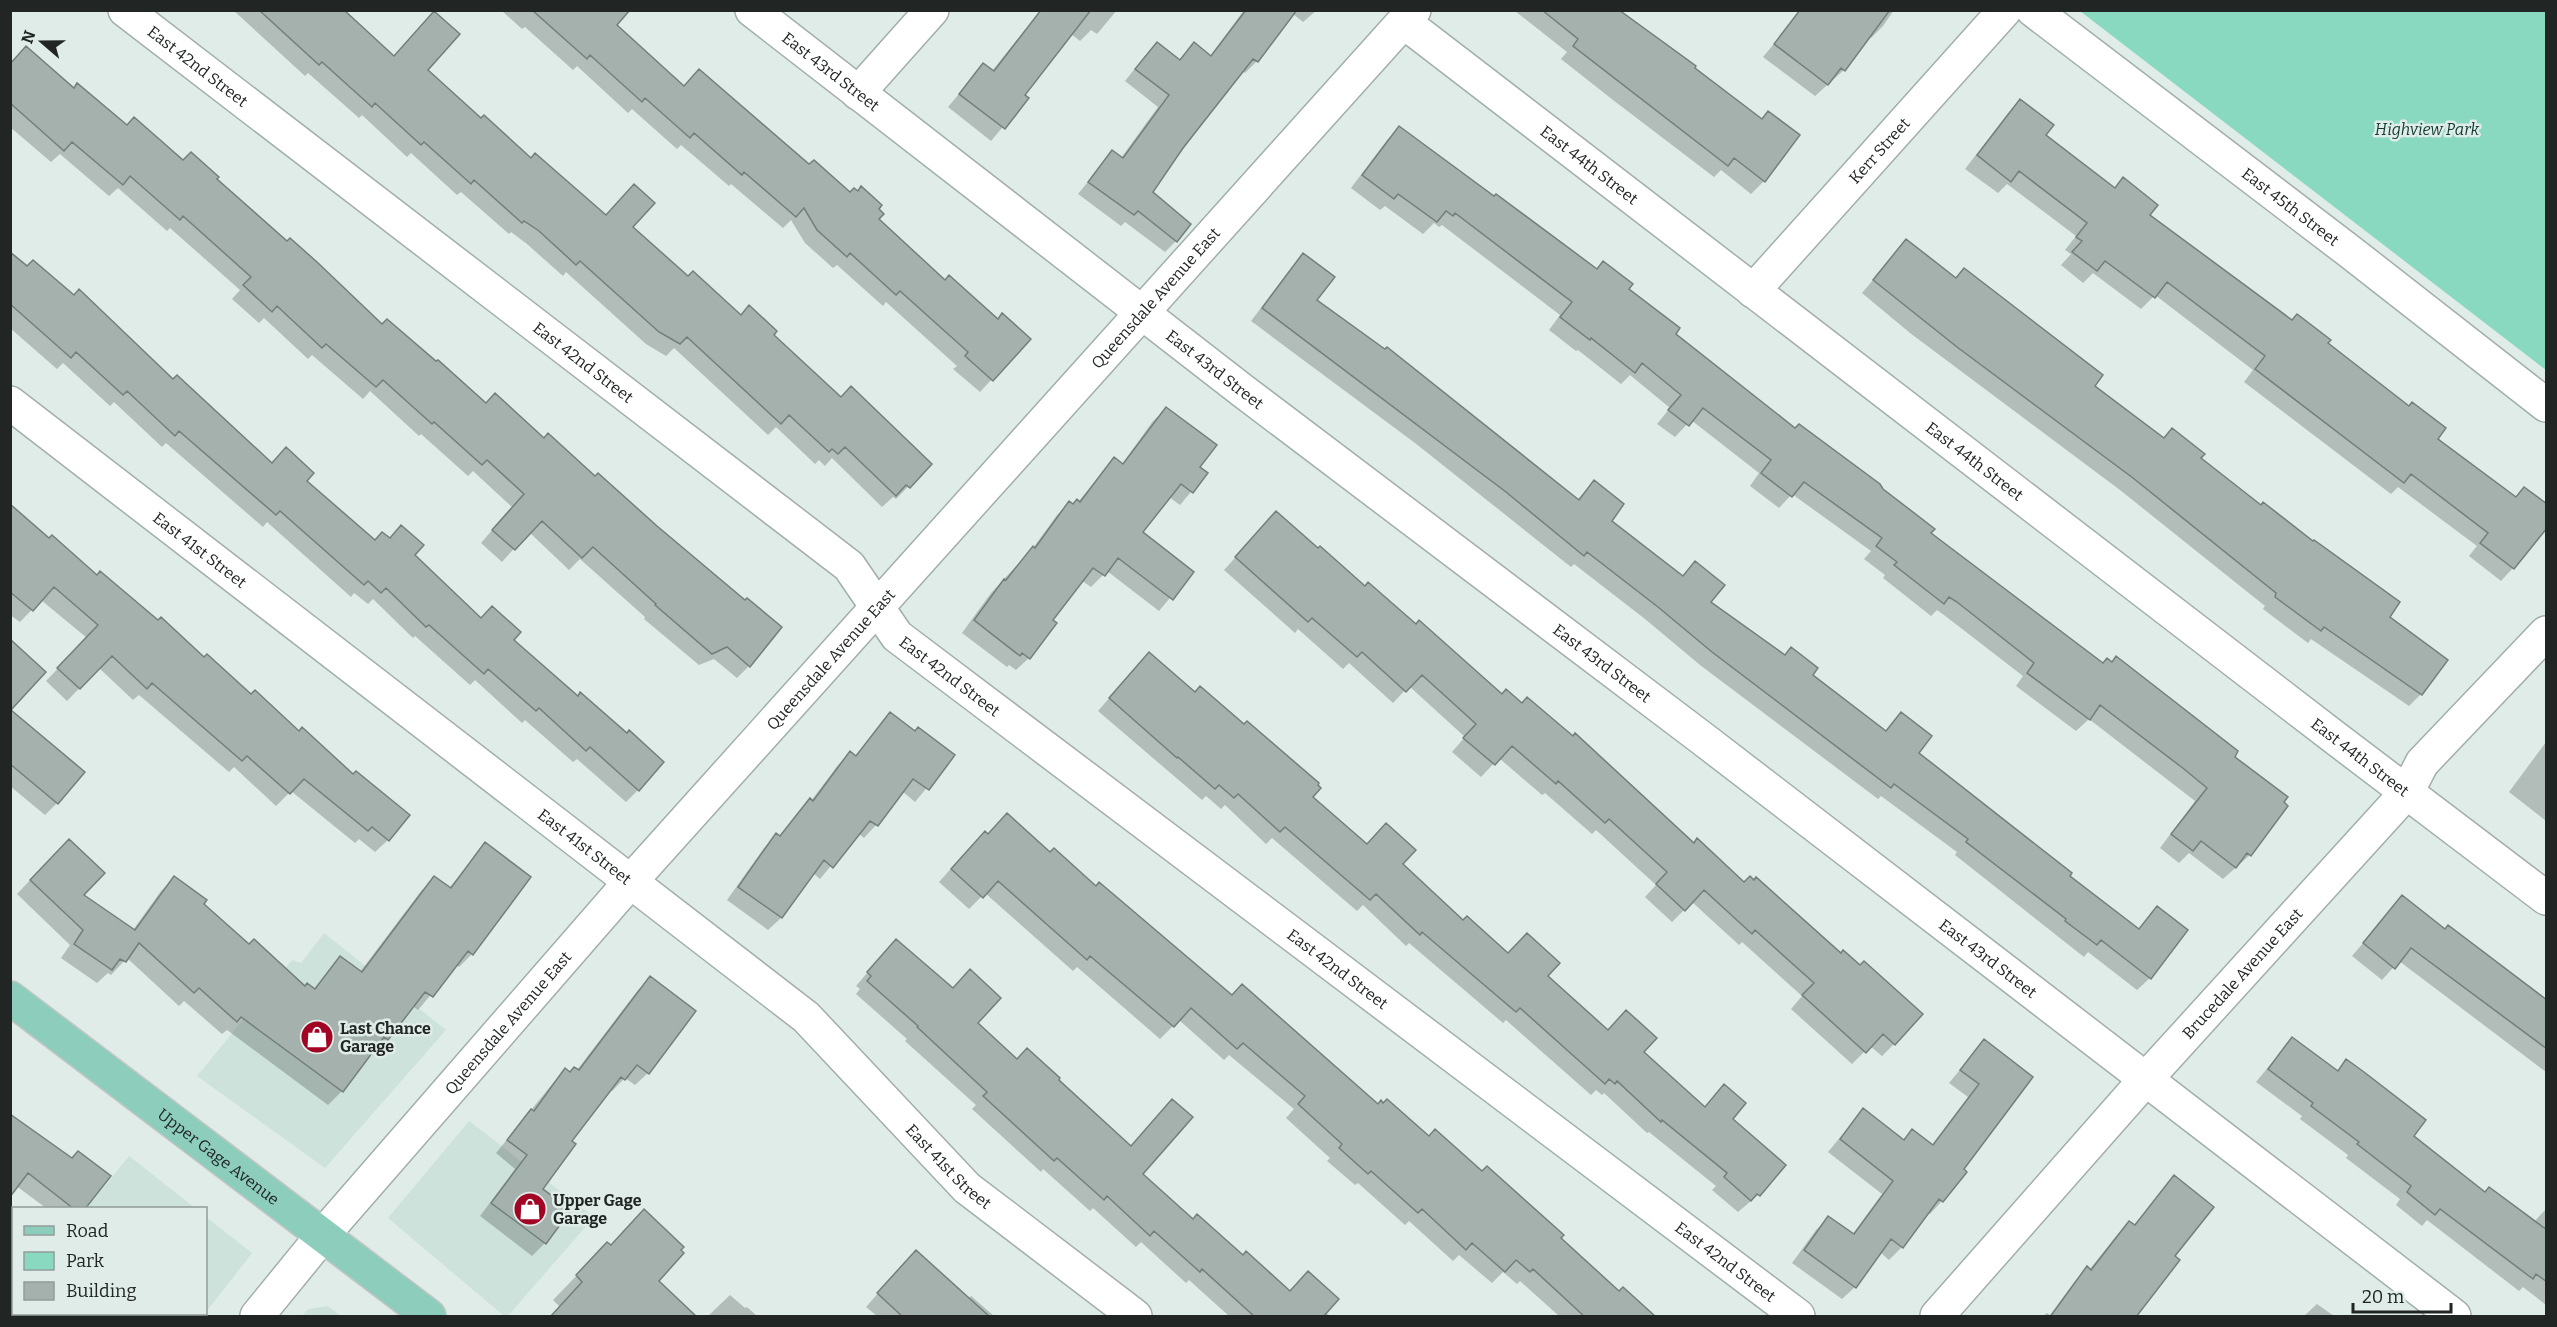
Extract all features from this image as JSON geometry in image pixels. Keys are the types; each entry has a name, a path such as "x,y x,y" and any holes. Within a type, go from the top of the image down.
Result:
{"main road":[{"name":"Upper Gage Avenue","path":"10,998 429,1317"}],"street":[{"name":"East 42nd Street","path":"125,10 849,566 897,636 1798,1317"},
{"name":"East 43rd Street","path":"752,10 1143,311 1243,391 1703,739 2454,1317"},
{"path":"858,93 932,10"},
{"name":"Kerr Street","path":"1753,291 2005,10"},
{"name":"East 45th Street","path":"2033,10 2547,405"},
{"name":"Queensdale Avenue East","path":"257,1317 323,1235 631,881 1409,16"},
{"name":"East 44th Street","path":"1409,16 1753,291 2547,898"},
{"name":"East 41st Street","path":"10,403 806,1017 967,1188 1135,1317"},
{"name":"Brucedale Avenue East","path":"1937,1317 2145,1080 2407,792 2422,763 2547,633"}],"shaded area":[{"path":"324,933 446,1030 325,1168 197,1076 292,960 301,963"},
{"path":"469,1121 594,1217 508,1316 504,1316 388,1218"},
{"path":"129,1156 194,1207 88,1207"},
{"path":"207,1218 252,1253 207,1311"},
{"path":"12,1303 12,1315 204,1315 11,1316"},
{"path":"328,1306 341,1316 302,1316 308,1309"}],"green space":[{"name":"Highview Park","path":"2080,11 2546,11 2546,370"}],"building":[{"path":"259,10 344,10 394,56 434,11 460,34 428,70 481,118 484,115 531,158 535,153 606,215 634,184 655,203 633,227 688,276 693,271 741,315 749,305 777,331 774,335 841,397 851,386 932,464 910,488 906,485 896,496 845,447 838,454 832,449 829,452 789,415 781,424 687,337 680,344 659,332 580,261 576,265 539,231 524,221 522,223 474,180 471,184 424,142 421,145 375,103 372,107 322,62 319,65"},
{"path":"532,10 630,10 617,25 684,86 699,69 809,164 814,160 850,192 854,188 858,191 861,186 882,205 879,209 884,214 879,219 945,280 949,275 998,319 1002,313 1031,339 993,381 965,356 968,352 900,291 896,295 850,253 847,257 817,230 804,208 796,217 744,172 742,175 694,133 690,138 645,98 642,102 590,55 587,59"},
{"path":"1041,10 1091,10 1025,95 1029,98 1005,129 959,94 983,63 994,71"},
{"path":"1246,10 1297,10 1258,62 1253,59 1183,148 1153,192 1191,224 1177,242 1138,211 1134,215 1088,182 1112,150 1123,158 1169,95 1135,69 1157,42 1180,60 1194,42 1211,56"},
{"path":"1542,10 1619,10 1696,66 1695,68 1762,119 1768,111 1800,135 1765,182 1734,158 1728,166 1573,46 1578,39"},
{"path":"1800,10 1890,10 1845,71 1841,68 1828,85 1774,44"},
{"path":"26,46 74,88 77,83 127,125 134,117 183,160 191,152 219,177 217,179 287,241 290,238 382,324 387,319 486,403 495,393 544,438 548,433 595,476 598,473 745,600 747,598 782,627 750,667 727,647 712,654 593,547 582,558 542,521 515,550 492,530 524,494 487,460 482,465 383,380 376,387 326,344 322,348 277,306 272,312 243,285 251,277 183,216 180,220 130,176 123,185 72,142 64,151 10,103 10,64"},
{"path":"2020,99 2054,125 2046,135 2115,188 2123,177 2158,205 2150,215 2292,320 2297,314 2331,340 2328,343 2409,406 2412,402 2446,428 2438,439 2516,497 2524,487 2547,504 2547,528 2514,569 2480,543 2488,533 2411,474 2404,483 2255,369 2265,356 2167,282 2155,298 2105,261 2097,271 2072,252 2082,241 2076,237 2087,223 2019,171 2011,182 1977,155"},
{"path":"1399,126 1597,269 1603,261 1633,284 1629,289 1680,328 1676,334 1795,428 1799,424 1880,484 1883,489 1935,529 1931,533 2103,663 2107,658 2112,662 2116,656 2238,751 2235,757 2288,797 2284,802 2288,806 2251,856 2247,853 2236,868 2201,841 2193,851 2171,834 2207,788 2184,769 2100,705 2090,720 2027,673 2034,663 1957,602 1949,597 1944,604 1894,565 1897,562 1876,546 1882,538 1804,482 1792,497 1761,473 1771,460 1703,408 1689,426 1668,410 1681,395 1642,363 1635,373 1560,317 1572,302 1455,213 1453,216 1446,211 1437,222 1398,194 1394,199 1362,175"},
{"path":"1906,239 1956,278 1964,268 2103,375 2095,386 2164,438 2172,428 2205,454 2201,458 2261,505 2263,502 2313,541 2400,602 2390,617 2448,660 2422,695 2324,627 2321,631 2275,597 2276,593 2133,478 1957,347 1873,280"},
{"path":"10,252 27,266 33,260 74,295 79,289 173,379 177,375 272,463 286,447 314,473 307,481 375,540 382,532 390,538 401,525 424,545 415,555 481,618 492,606 521,632 514,640 578,696 580,692 627,733 629,730 664,762 639,791 590,747 586,751 539,708 536,711 488,669 484,674 429,625 426,627 386,588 381,593 368,581 364,585 280,511 276,515 179,431 175,436 127,391 123,395 76,352 71,358 10,304"},
{"path":"1303,253 1335,277 1317,300 1382,347 1385,349 1387,347 1579,500 1594,480 1624,504 1612,521 1683,576 1695,561 1725,585 1711,602 1785,655 1791,647 1818,668 1813,675 1886,731 1901,712 1932,736 1919,753 2072,873 2070,876 2139,929 2157,906 2188,930 2151,979 2101,940 2097,945 2065,921 2066,919 1966,842 1968,839 1894,784 1891,788 1712,652 1587,552 1584,556 1506,492 1262,308"},
{"path":"1166,407 1217,445 1200,467 1208,473 1193,493 1181,484 1143,532 1194,572 1173,600 1118,558 1105,576 1093,568 1053,620 1057,623 1030,659 1022,653 1020,656 974,620 1004,579 1006,580 1033,546 1035,548 1069,501 1073,504 1077,499 1080,502 1114,457 1123,464"},
{"path":"10,504 49,538 52,535 97,575 100,571 158,620 161,617 204,657 207,654 251,694 255,690 299,731 302,727 353,774 356,771 410,815 389,841 372,827 368,831 304,779 290,794 247,756 242,761 152,683 147,689 112,656 80,689 57,668 98,625 54,587 33,611 10,592"},
{"path":"1276,511 1365,586 1368,582 1416,624 1419,620 1502,694 1506,689 1522,703 1527,697 1573,736 1575,733 1694,843 1697,838 1744,882 1750,876 1754,880 1756,877 1841,953 1843,950 1860,965 1864,961 1923,1014 1895,1045 1883,1034 1866,1053 1802,995 1814,983 1755,930 1752,934 1704,890 1685,911 1656,884 1667,872 1609,819 1605,823 1558,781 1556,784 1512,746 1495,765 1463,738 1476,724 1422,675 1406,692 1362,652 1357,657 1312,618 1308,622 1235,557"},
{"path":"10,639 46,672 11,710 85,772 58,804 10,764"},
{"path":"1149,652 1195,692 1200,686 1244,724 1247,721 1319,783 1321,788 1313,797 1367,844 1386,823 1416,850 1403,864 1463,920 1467,916 1508,953 1527,933 1560,963 1548,976 1608,1030 1626,1010 1657,1038 1644,1052 1705,1107 1724,1084 1746,1103 1733,1119 1786,1165 1760,1196 1757,1194 1751,1201 1724,1177 1727,1173 1662,1120 1661,1122 1617,1081 1615,1084 1609,1079 1605,1084 1520,1008 1516,1012 1422,932 1420,935 1376,894 1370,900 1285,827 1280,832 1238,794 1234,798 1219,785 1215,789 1109,698"},
{"path":"890,712 915,731 918,727 955,755 929,790 913,779 878,826 870,821 833,868 824,860 782,918 738,887 776,833 780,836 810,798 813,801 850,751 856,756"},
{"path":"1007,813 1050,852 1054,848 1096,886 1099,882 1232,995 1242,984 1378,1104 1381,1100 1383,1103 1387,1099 1429,1136 1435,1129 1482,1171 1487,1166 1564,1235 1561,1238 1619,1291 1623,1287 1656,1317 1585,1317 1533,1269 1530,1272 1516,1260 1505,1272 1472,1243 1466,1250 1422,1209 1418,1213 1371,1171 1368,1174 1339,1148 1342,1144 1298,1104 1305,1096 1243,1043 1237,1049 1191,1008 1174,1027 1090,956 1087,960 998,881 983,898 951,869 985,831 988,834"},
{"path":"69,839 105,873 84,895 135,930 174,876 207,900 204,904 249,944 254,939 305,986 307,983 315,989 340,956 362,972 434,876 451,888 485,842 531,877 473,955 468,951 433,997 425,992 388,1040 384,1037 343,1092 241,1017 237,1022 199,988 194,993 139,943 126,962 120,959 112,970 74,944 83,930 30,880"},
{"path":"2402,895 2445,929 2448,925 2547,1000 2547,1049 2411,948 2395,969 2363,943"},
{"path":"896,939 953,988 970,969 1001,998 978,1023 1017,1059 1027,1048 1131,1146 1172,1099 1193,1117 1143,1174 1193,1219 1197,1214 1243,1255 1246,1251 1290,1291 1308,1271 1339,1299 1323,1317 1255,1317 1202,1269 1200,1272 1154,1231 1150,1236 1107,1196 1104,1200 1057,1158 1054,1161 983,1096 987,1092 867,981 871,976 867,972"},
{"path":"650,976 696,1011 649,1074 637,1065 625,1080 621,1077 572,1141 576,1144 543,1189 571,1210 546,1244 491,1203 527,1155 507,1140 531,1109 534,1111 565,1068 570,1072 574,1067 579,1070"},
{"path":"2292,1037 2338,1071 2346,1059 2364,1072 2426,1120 2414,1136 2485,1192 2489,1187 2547,1230 2547,1282 2536,1274 2533,1279 2440,1209 2435,1215 2407,1192 2411,1186 2357,1144 2359,1142 2311,1106 2313,1103 2268,1069"},
{"path":"1984,1039 2033,1077 1964,1169 1967,1172 1943,1202 1939,1199 1903,1248 1891,1239 1856,1288 1804,1250 1828,1216 1854,1234 1893,1181 1840,1139 1863,1108 1904,1140 1912,1129 1933,1145 1979,1084 1960,1070"},
{"path":"10,1114 72,1158 78,1151 111,1176 87,1207 71,1207 28,1173 10,1197"},
{"path":"2174,1175 2214,1207 2175,1256 2180,1260 2136,1317 2050,1317 2087,1266 2091,1270 2129,1221 2135,1225"},
{"path":"644,1209 684,1247 681,1250 684,1253 659,1281 697,1317 550,1317 582,1282 576,1275 607,1242 611,1245"},
{"path":"916,1250 990,1317 903,1317 877,1293"}],"place":[{"name":"Last Chance Garage","path":"317,1037"},
{"name":"Upper Gage Garage","path":"530,1209"}]}
